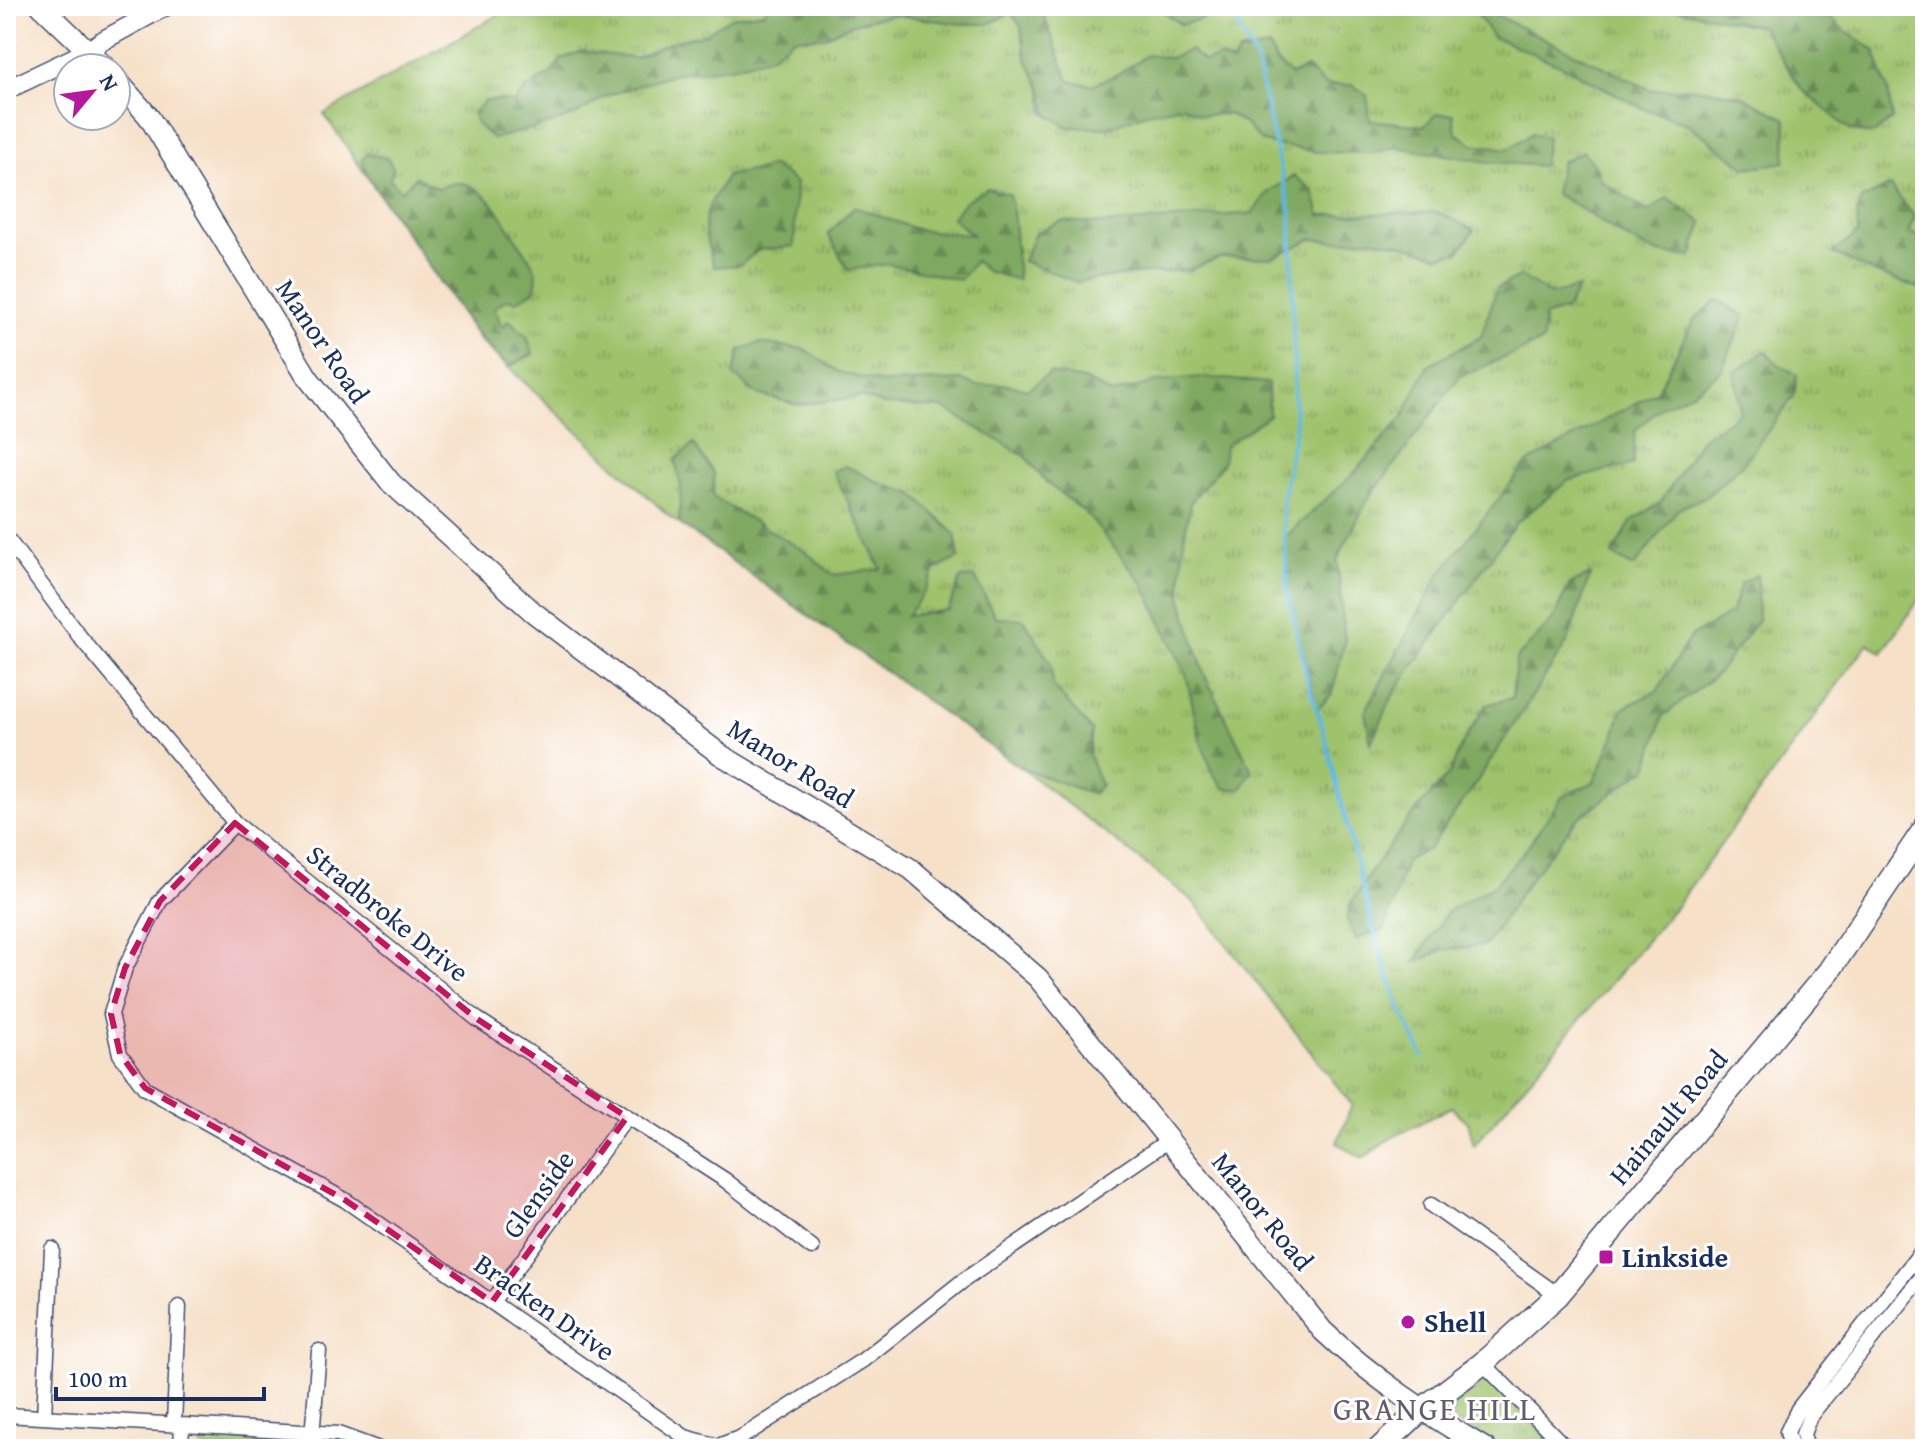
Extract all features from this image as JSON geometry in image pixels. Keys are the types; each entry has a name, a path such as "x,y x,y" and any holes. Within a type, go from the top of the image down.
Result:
{"main road":[{"path":"41,6 90,50"},
{"name":"Manor Road","path":"132,97 149,117 308,378 391,483 533,612 721,755 911,869 1038,978 1323,1331 1353,1359 1421,1410 1486,1449"},
{"name":"Hainault Road","path":"1379,1449 1421,1410 1483,1363 1558,1295 1829,971 1925,828"}],"street":[{"path":"6,90 90,50 166,6"},
{"name":"Stradbroke Drive","path":"6,537 80,637 235,823 477,1019 725,1180 812,1248"},
{"name":"Bracken Drive","path":"235,823 160,901 125,968 111,1014 120,1054 145,1088 345,1200 685,1437 718,1446 742,1437 863,1360 964,1280 1169,1140"},
{"name":"Glenside","path":"492,1302 627,1117"},
{"path":"1431,1205 1558,1295"},
{"path":"1807,1449 1803,1434 1816,1397 1925,1247"},
{"path":"44,1417 52,1249"},
{"path":"1792,1449 1787,1432 1798,1409 1816,1397 1925,1273"},
{"path":"1900,1279 1913,1288"},
{"path":"179,1307 178,1425 181,1449"},
{"path":"311,1449 319,1351"},
{"path":"1483,1363 1567,1449"},
{"path":"6,1415 338,1434 379,1449"}],"highlighted area":[{"path":"235,823 477,1019 627,1117 492,1302 345,1200 145,1088 120,1054 111,1014 125,968 160,901"}],"green space":[{"path":"514,6 1925,6 1925,591 1882,653 1868,643 1677,905 1474,1145 1468,1122 1451,1107 1393,1137 1363,1158 1337,1143 1352,1105 1192,900 995,748 669,516 481,342 324,114"},
{"path":"768,6 1040,6 1069,81 1092,85 1116,75 1147,55 1170,58 1190,50 1205,62 1220,57 1232,63 1239,52 1269,47 1277,63 1291,75 1307,68 1325,85 1352,85 1367,95 1370,120 1424,126 1436,114 1453,114 1456,133 1473,144 1508,149 1532,133 1547,137 1543,166 1489,162 1395,147 1371,153 1317,152 1262,142 1246,125 1229,114 1201,115 1184,106 1146,113 1107,128 1068,127 1045,113 1042,90 1026,57 1021,27 1011,13 989,24 961,24 896,15 871,19 825,37 794,38 771,56 731,67 672,74 604,97 579,113 554,123 493,139 476,124 473,113 485,101 514,103 526,89 551,73 561,59 582,51 635,58 671,42 705,34 731,17 764,12"},
{"path":"1156,6 1212,6 1203,19 1181,25"},
{"path":"1662,6 1818,6 1845,31 1874,50 1888,89 1892,119 1873,134 1851,131 1802,90 1762,27"},
{"path":"1476,12 1498,16 1651,90 1697,88 1743,96 1786,119 1785,162 1746,168 1688,124 1642,108 1567,68 1493,37"},
{"path":"1583,151 1595,166 1601,181 1649,212 1667,198 1703,223 1691,257 1663,254 1645,248 1555,194 1561,162"},
{"path":"367,154 388,158 393,169 390,179 401,191 416,177 439,189 464,184 475,188 495,206 530,259 537,276 534,290 517,301 506,299 494,308 502,327 509,320 527,336 533,354 508,367 473,329 367,176 362,159"},
{"path":"773,166 796,183 794,246 759,250 740,265 714,267 705,229 708,211 718,190 727,176"},
{"path":"1294,176 1313,190 1320,215 1438,212 1474,230 1459,252 1439,256 1402,244 1370,239 1312,239 1271,258 1221,257 1189,270 1076,282 1023,261 1035,233 1061,221 1105,224 1253,213 1267,193"},
{"path":"1890,186 1915,217 1908,232 1925,238 1925,290 1870,271 1833,253 1858,233 1857,213 1862,199"},
{"path":"987,188 1009,194 1015,226 1018,280 986,271 975,261 960,280 889,264 848,270 828,234 854,207 919,230 972,235 952,218 965,201"},
{"path":"1521,276 1550,295 1578,288 1566,310 1544,317 1543,341 1459,377 1367,501 1337,560 1345,641 1332,694 1317,710 1288,593 1284,538 1353,474 1403,417 1428,365 1481,337 1497,288"},
{"path":"1717,300 1745,316 1721,371 1692,393 1661,407 1635,431 1633,464 1569,480 1516,523 1395,691 1371,743 1365,712 1439,575 1527,463 1657,391 1694,320"},
{"path":"759,343 804,349 839,372 882,383 963,380 977,386 1003,384 1028,389 1050,373 1084,380 1112,394 1160,381 1202,377 1268,383 1269,415 1225,446 1223,463 1190,503 1183,545 1181,596 1204,674 1252,771 1241,789 1225,789 1214,775 1200,740 1186,674 1144,585 1087,514 1046,482 1025,456 943,408 884,405 861,397 798,405 757,394 733,375 740,350"},
{"path":"1765,351 1778,364 1797,375 1794,396 1743,464 1707,496 1678,509 1634,567 1612,555 1631,522 1661,502 1701,439 1741,412 1734,373"},
{"path":"694,444 714,474 713,497 806,552 833,575 881,569 833,471 846,466 884,485 912,493 955,534 959,558 935,570 907,616 948,610 961,578 975,577 995,617 1024,619 1051,664 1053,686 1092,731 1089,755 1101,785 1092,794 1019,767 679,523 681,487 675,460"},
{"path":"1590,575 1568,641 1474,786 1429,849 1406,861 1384,930 1356,939 1347,919 1350,905 1374,867 1410,818 1450,773 1461,746 1486,705 1512,698 1516,659 1552,621 1570,584"},
{"path":"1757,575 1758,620 1717,674 1663,716 1648,767 1576,820 1528,882 1486,945 1443,950 1414,963 1448,911 1495,885 1523,853 1562,797 1594,782 1614,737 1622,709 1658,690 1690,637 1731,613 1741,584"},
{"path":"1483,1372 1558,1449 1500,1449 1451,1418 1456,1397"},
{"path":"209,1437 285,1441 292,1449 203,1449 200,1445"}],"waterway":[{"path":"1228,6 1256,60 1291,214 1295,429 1282,502 1288,593 1309,686 1322,725 1377,944 1401,1010 1423,1056"}],"place":[{"name":"Linkside","path":"1606,1257"},
{"name":"Shell","path":"1408,1322"}],"district":[{"name":"GRANGE HILL","path":"1435,1409"}]}
